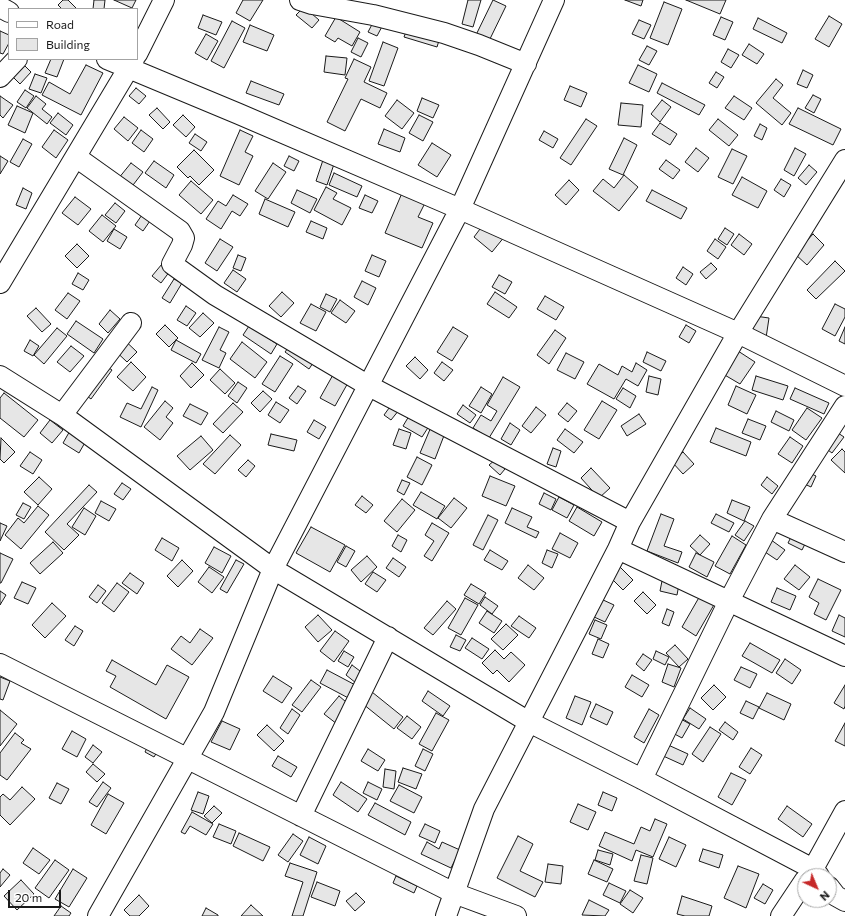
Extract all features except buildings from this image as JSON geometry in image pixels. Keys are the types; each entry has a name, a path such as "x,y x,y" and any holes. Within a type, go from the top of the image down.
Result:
{"street":[{"path":"138,52 164,0"},
{"path":"300,0 312,4 372,15 444,33 526,64"},
{"path":"98,916 214,712 273,569 460,209 554,0"},
{"path":"0,77 16,60"},
{"path":"0,283 6,260 76,157 134,60 246,117 460,209 738,333 845,386"},
{"path":"76,157 180,231 184,238 182,246 172,264 215,295 369,386 630,522"},
{"path":"446,916 484,809 618,549 630,522 738,333 845,160"},
{"path":"62,415 131,323"},
{"path":"0,376 62,415 273,569 528,722 642,779 800,868"},
{"path":"642,779 728,601 772,519 845,406"},
{"path":"772,519 845,552"},
{"path":"618,549 845,656"},
{"path":"301,816 388,637"},
{"path":"0,664 454,893 516,916"},
{"path":"816,868 845,810"},
{"path":"781,916 797,895"}]}
